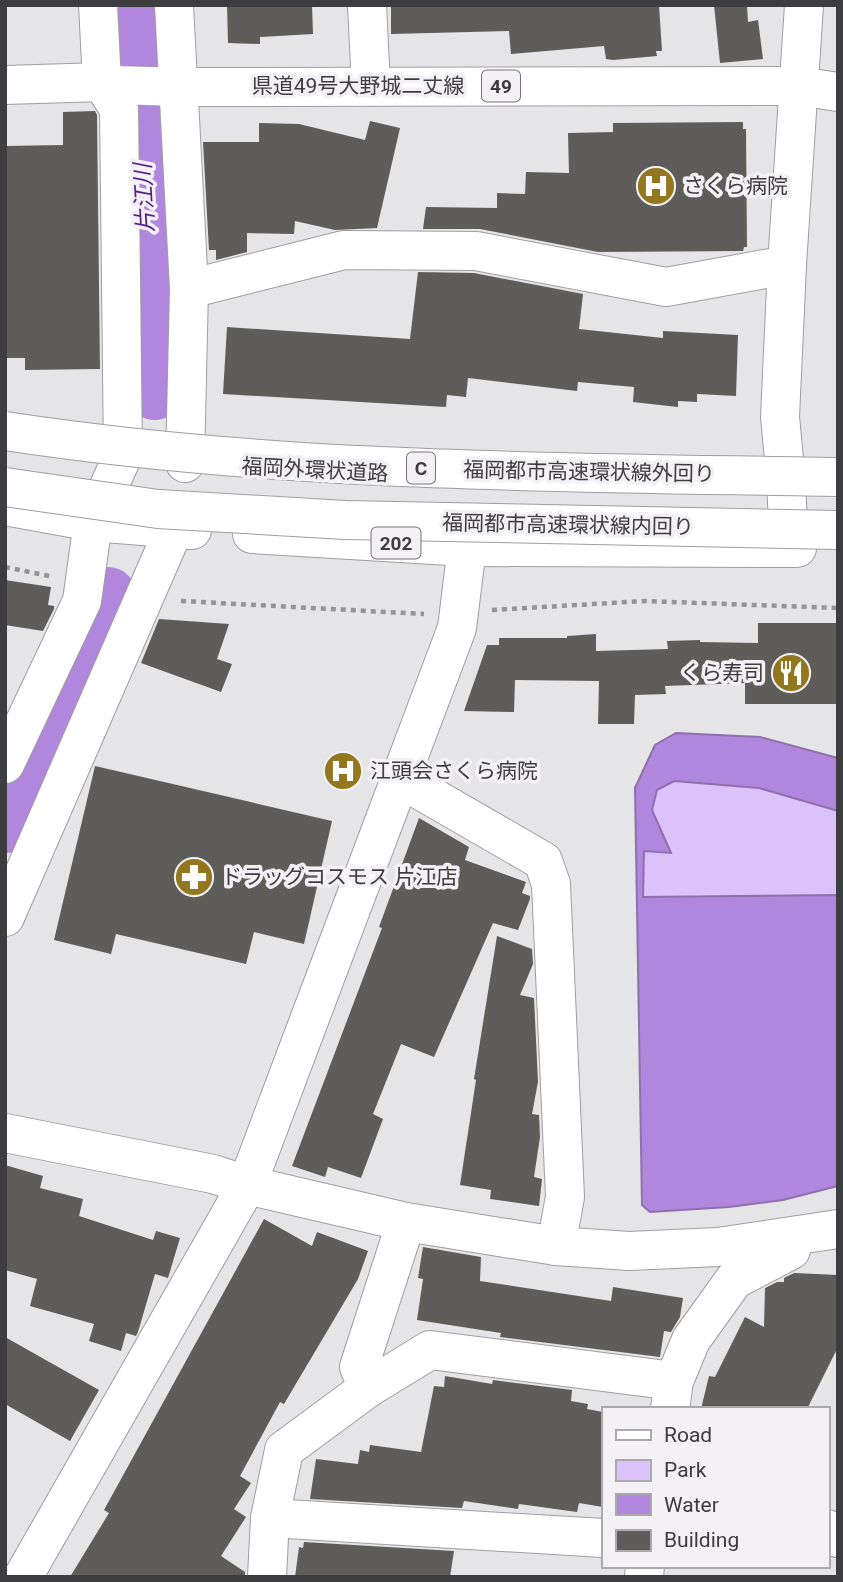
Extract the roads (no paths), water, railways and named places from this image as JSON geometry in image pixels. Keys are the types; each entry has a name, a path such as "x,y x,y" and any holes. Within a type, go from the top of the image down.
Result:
{"main road":[{"path":"5,764 82,601 93,522 123,455 119,109 108,83 98,5"},
{"path":"174,5 172,86 189,289 185,463"},
{"path":"367,5 371,86"},
{"path":"789,547 780,417 804,5"},
{"name":"県道49号大野城二丈線","path":"5,85 108,83 172,86 799,86 838,92"},
{"path":"189,289 344,250 476,251 666,287 787,265"},
{"name":"福岡外環状道路","path":"5,433 123,455 185,463 475,477 838,479"},
{"name":"福岡都市高速環状線外回り","path":"5,433 168,453 348,466 838,479"},
{"name":"福岡都市高速環状線内回り","path":"5,487 158,509 345,520 838,530"},
{"name":"202","path":"5,506 93,522 467,547 838,548"},
{"path":"5,917 174,529"},
{"path":"23,1577 247,1185 457,628 467,547"},
{"path":"401,779 543,861 551,884 565,1197 556,1246"},
{"path":"5,1133 213,1174 247,1185 406,1222 556,1246 629,1251 718,1247 838,1229"},
{"path":"368,1388 359,1367 406,1222"},
{"path":"267,1577 270,1518 284,1450 368,1388 430,1350 672,1395 691,1340 734,1280 791,1250 788,1237"},
{"path":"270,1518 602,1538"}],"water":[{"path":"676,733 760,737 838,758 838,811 759,788 674,781 657,790 652,810 671,853 644,851 643,897 838,895 838,1186 783,1200 729,1207 650,1212 642,1205 635,788 655,745"}],"waterway":[{"name":"片江川","path":"133,5 155,391"},
{"name":"片江川","path":"5,824 108,596"}],"place":[{"name":"さくら病院","path":"656,186"},
{"name":"くら寿司","path":"791,673"},
{"name":"江頭会さくら病院","path":"343,771"},
{"name":"ドラッグコスモス 片江店","path":"194,877"}]}
